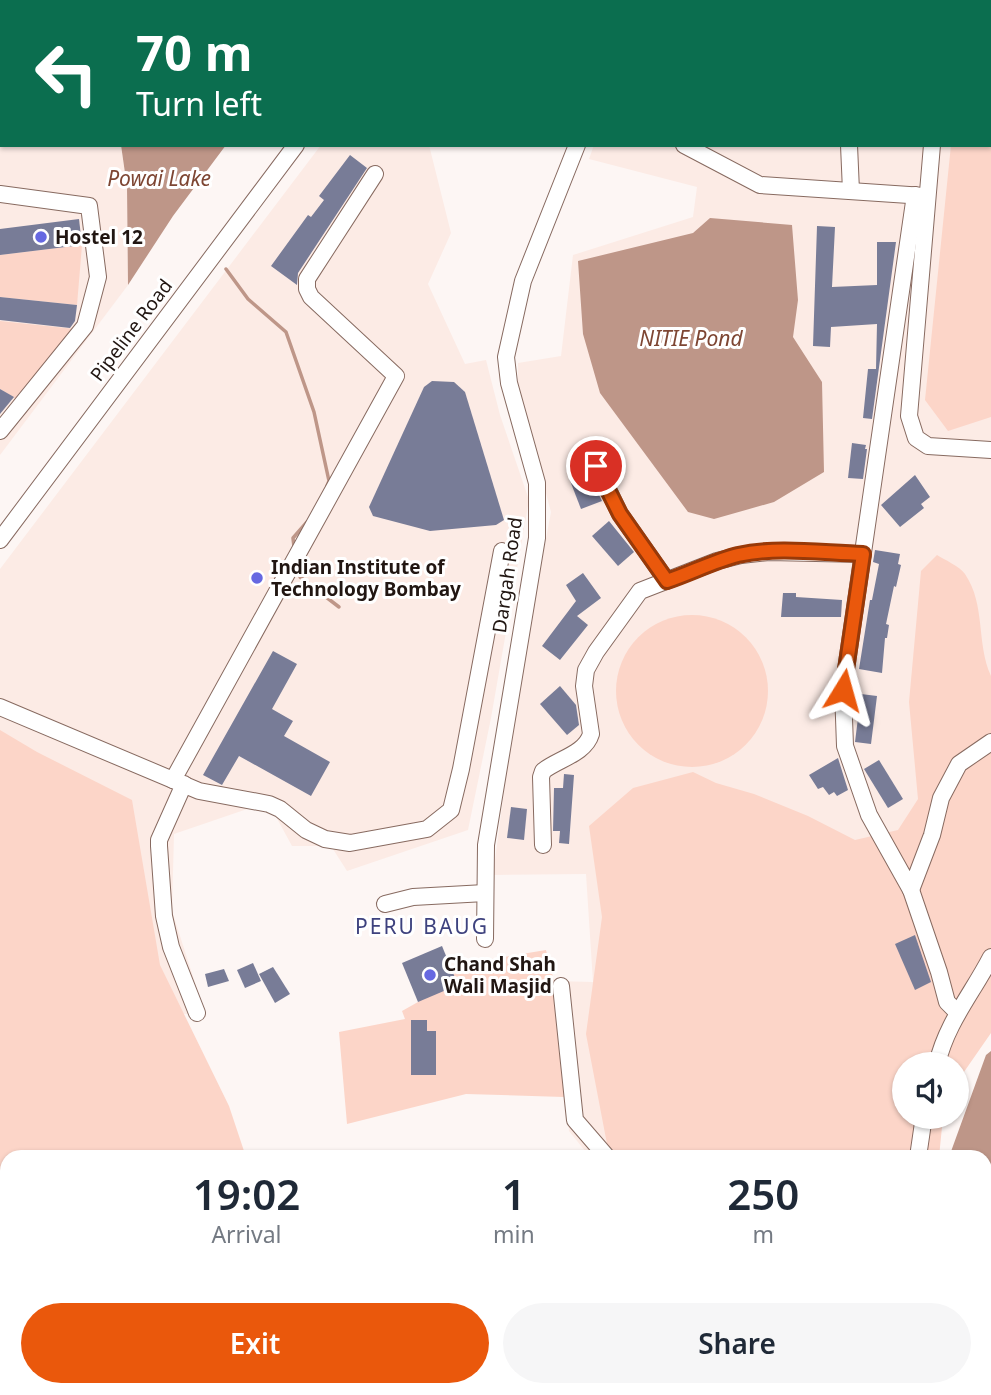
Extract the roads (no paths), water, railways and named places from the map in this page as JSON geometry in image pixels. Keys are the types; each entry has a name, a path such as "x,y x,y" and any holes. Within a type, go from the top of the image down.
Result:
{"street":[{"name":"Pipeline Road","path":"0,540 295,147"},
{"name":"Dargah Road","path":"485,939 486,845 537,538 537,483 509,383 506,357 523,281 576,147"},
{"path":"688,147 760,185 921,196"},
{"path":"849,147 851,191"},
{"path":"932,147 921,196 843,690 845,746 869,815 911,890 947,1002 957,1012"},
{"path":"197,1013 171,947 164,916 159,839 179,782 291,567 396,376 311,297 307,289 307,279 375,174"},
{"path":"0,194 89,206 98,277 85,326 2,425"},
{"path":"921,196 909,416 916,438 928,446 991,450"},
{"path":"596,466 620,514 667,581"},
{"path":"0,707 199,792 269,804 280,809 306,830 325,839 350,844 427,829 451,810 502,551"},
{"path":"543,845 543,771 583,747 589,740 591,734 584,686 586,670 640,591 717,561 741,555 769,552 863,554"},
{"path":"911,890 932,835 941,798 959,764 991,742"},
{"path":"385,904 413,897 485,893"},
{"path":"940,1052 957,1012 991,957"},
{"path":"561,986 575,1120 601,1150"},
{"path":"919,1150 922,1129"}],"water":[{"name":"Powai Lake","path":"121,147 225,147 173,216 128,285 127,187"},
{"name":"NITIE Pond","path":"710,218 792,225 798,300 793,337 822,382 824,472 774,502 714,519 688,512 600,393 583,334 578,261 693,233"},
{"path":"991,1051 991,1150 952,1150 959,1129 969,1129 969,1102 986,1055"}],"waterway":[{"path":"226,269 248,299 286,332 314,412 329,481 327,486"},
{"path":"294,547 293,538 307,522"},
{"path":"298,565 300,577 339,607"}],"place":[{"name":"Hostel 12","path":"41,237"},
{"name":"Indian Institute of Technology Bombay","path":"257,578"},
{"name":"Chand Shah Wali Masjid","path":"430,975"}],"district":[{"name":"PERU BAUG","path":"422,927"}]}
